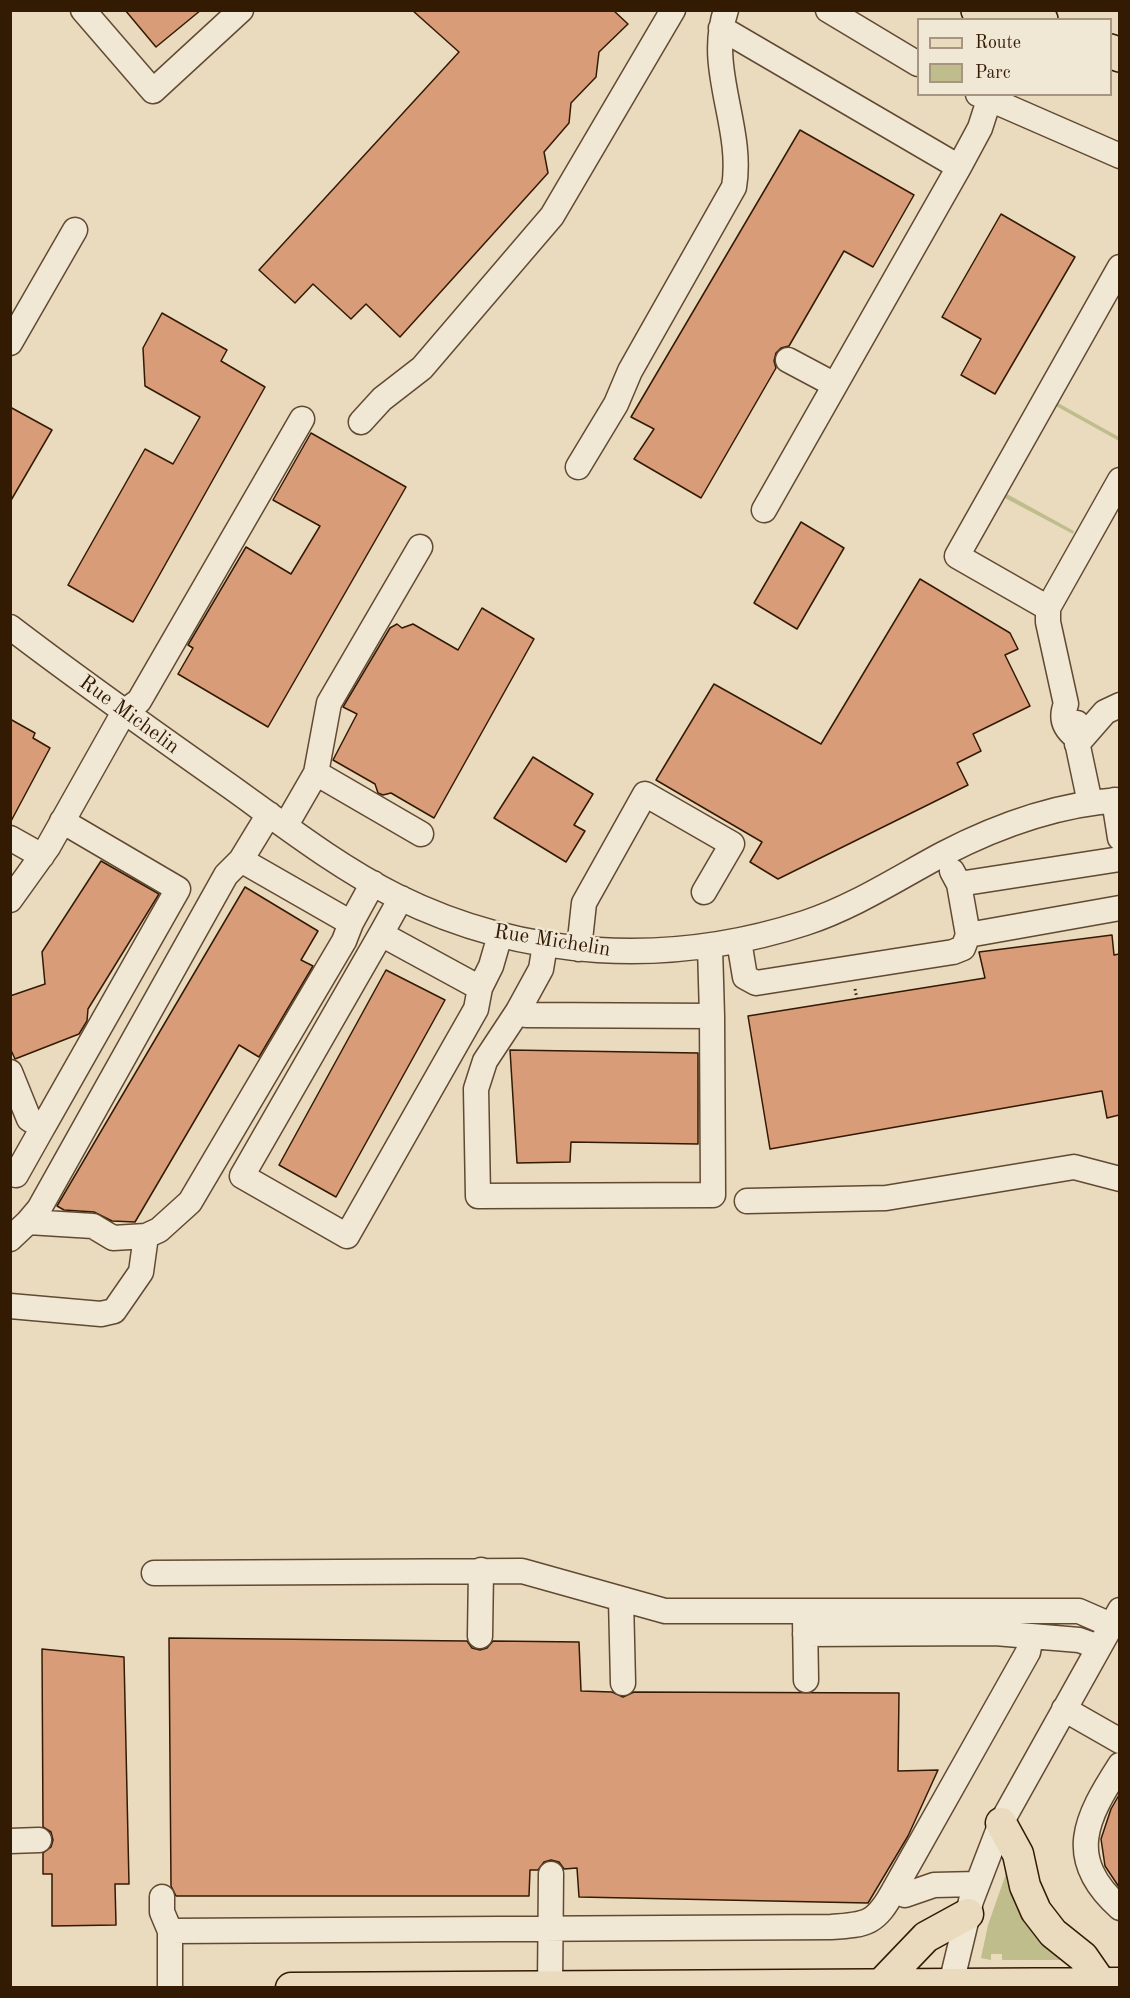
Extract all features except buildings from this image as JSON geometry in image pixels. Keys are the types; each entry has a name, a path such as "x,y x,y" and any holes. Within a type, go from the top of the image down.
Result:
{"highway":[{"path":"978,10 994,18"},
{"path":"1023,10 1037,18"}],"main road":[{"path":"1001,1823 1018,1854 1025,1886 1036,1911 1053,1932 1110,1983"},
{"path":"881,1984 926,1937 968,1914"},
{"path":"291,1988 881,1984 951,1986 1110,1983"}],"street":[{"path":"83,10 153,91 241,10"},
{"path":"362,422 382,399 422,368 552,216 673,10"},
{"path":"828,10 917,63"},
{"path":"578,467 616,404 630,371 734,187 737,155 720,61 723,19 959,167"},
{"path":"764,510 980,128 984,97 1119,156"},
{"path":"10,343 75,230"},
{"path":"1048,608 957,556 1119,267"},
{"path":"788,360 835,386"},
{"path":"10,900 42,856 124,712 139,701 302,419"},
{"path":"1090,803 1076,740 1079,729 1074,711 1066,704 1048,622 1048,608 1119,480"},
{"path":"10,1239 39,1209 226,875 277,820 316,773 329,703 420,547"},
{"name":"Rue Michelin","path":"10,627 124,712 277,820 373,883 437,915 500,935 545,945 629,952 710,947 739,941 832,913 942,855 1007,824 1052,810 1117,800"},
{"path":"1076,740 1085,737 1105,712 1119,705"},
{"path":"316,773 421,834"},
{"path":"579,949 584,903 645,794 732,844 704,892"},
{"path":"1117,800 1119,838"},
{"path":"16,1175 178,889 62,821"},
{"path":"10,838 42,856"},
{"path":"739,941 745,977 756,983 953,952 963,948 968,935 959,884 942,855"},
{"path":"959,884 1119,859"},
{"path":"241,860 351,923"},
{"path":"28,1222 93,1226 113,1238 146,1236 159,1230 190,1202 344,941 373,883"},
{"path":"401,898 242,1176 347,1236 476,1009 480,988 491,966 500,935"},
{"path":"968,935 1119,908"},
{"path":"381,934 480,988"},
{"path":"545,945 541,969 518,1011 485,1061 476,1089 478,1196 713,1195 710,947"},
{"path":"518,1011 532,1016 712,1016"},
{"path":"10,1072 29,1119 43,1127"},
{"path":"747,1201 886,1198 1074,1167 1119,1179"},
{"path":"10,1306 101,1314 114,1311 141,1272 146,1236"},
{"path":"480,1636 481,1570"},
{"path":"154,1572 522,1571 665,1611 1079,1640 1111,1632"},
{"path":"621,1599 623,1683"},
{"path":"805,1622 1079,1611 1111,1632"},
{"path":"805,1622 806,1680"},
{"path":"951,1986 977,1884 1001,1823 1064,1709 1111,1632"},
{"path":"170,1931 850,1926 871,1921 878,1916 894,1890 1028,1652 1031,1637"},
{"path":"1064,1709 1119,1741"},
{"path":"1119,1765 1093,1808 1086,1827 1084,1846 1093,1875 1119,1908"},
{"path":"10,1841 39,1840"},
{"path":"550,1986 551,1874"},
{"path":"894,1890 905,1895 934,1885 977,1884"},
{"path":"162,1897 162,1912 170,1931 170,1988"}],"path":[{"path":"854,986 857,999"}],"green space":[{"path":"1058,403 1119,437 1119,441 1056,406"},
{"path":"1007,494 1074,531 1073,534 1005,498"},
{"path":"1008,1868 1071,1960 1002,1960 1002,1954 991,1954 991,1960 981,1958 988,1925"}]}
